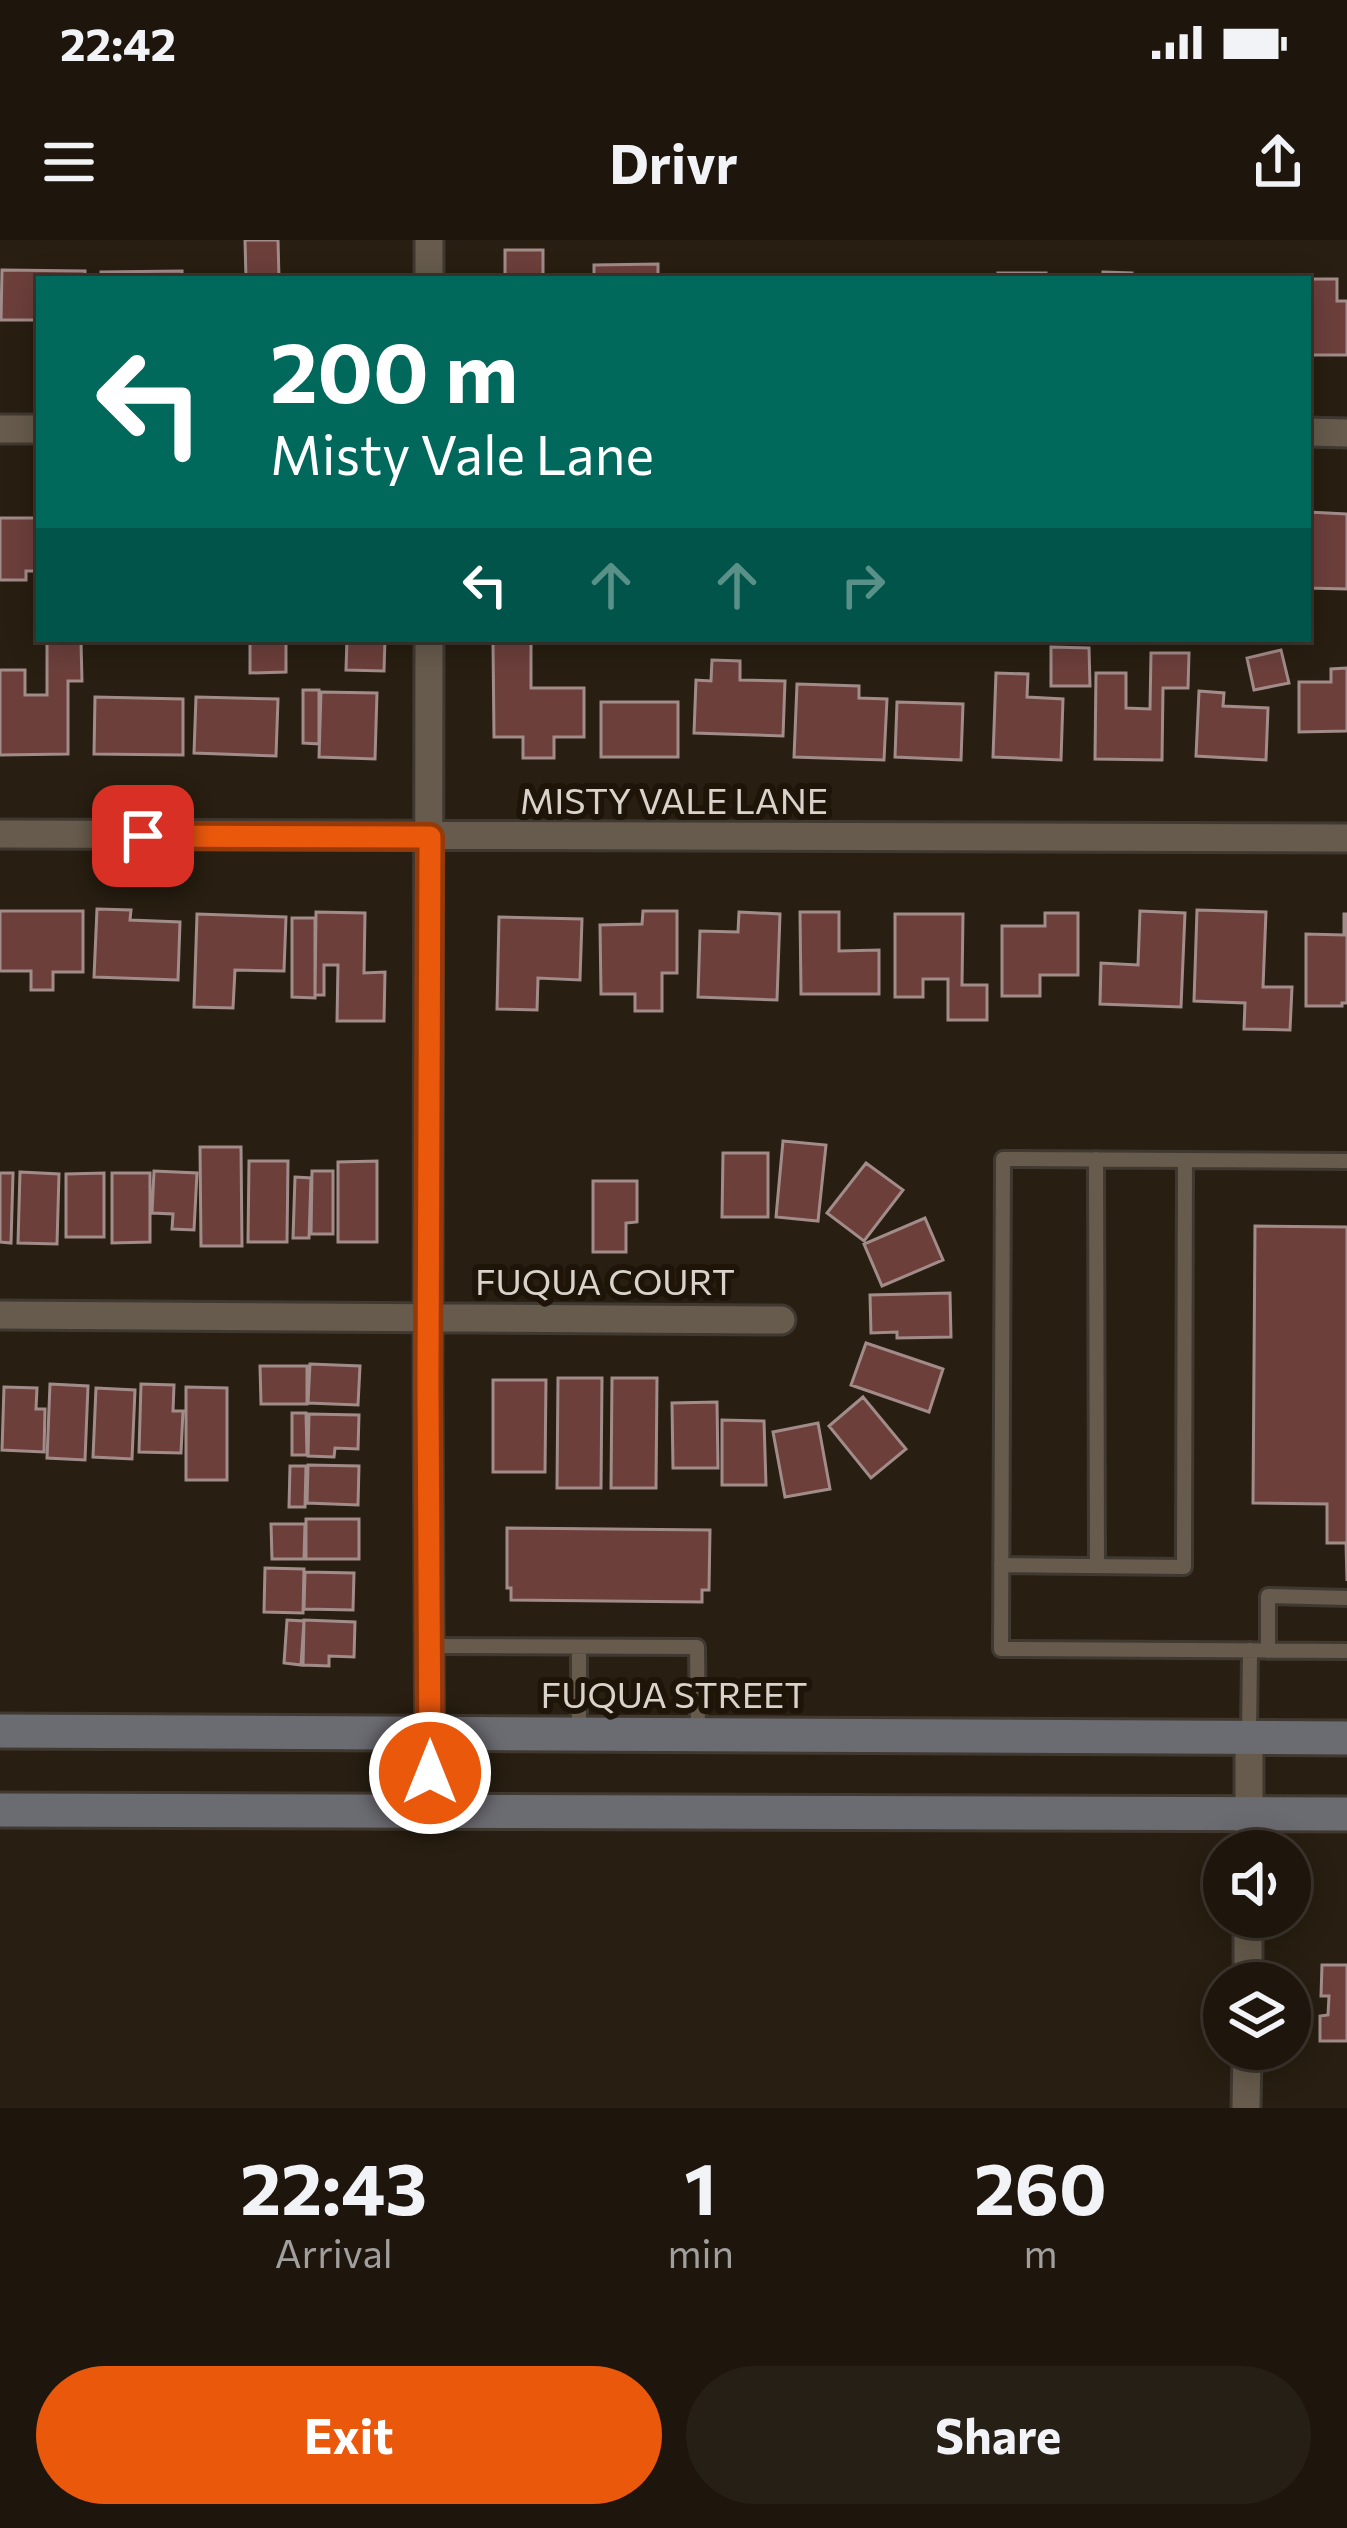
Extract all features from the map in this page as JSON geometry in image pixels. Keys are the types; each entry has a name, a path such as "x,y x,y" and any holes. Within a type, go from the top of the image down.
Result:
{"main road":[{"name":"FUQUA STREET","path":"0,1731 1347,1738"},
{"path":"0,1810 1347,1814"}],"street":[{"path":"429,240 429,276"},
{"path":"0,429 36,429"},
{"path":"1311,432 1347,433"},
{"path":"429,642 430,1813"},
{"name":"MISTY VALE LANE","path":"0,835 1347,838"},
{"name":"FUQUA COURT","path":"0,1315 781,1320"},
{"path":"1249,1737 1250,1830"},
{"path":"1246,2108 1247,2070"}],"lane":[{"path":"1347,1161 1003,1159 1001,1565 1001,1648 1347,1651"},
{"path":"1096,1160 1097,1566"},
{"path":"1001,1565 1184,1568 1185,1160"},
{"path":"1268,1651 1268,1596 1347,1598"},
{"path":"430,1646 697,1648 698,1735"},
{"path":"579,1647 579,1734"},
{"path":"1249,1737 1250,1650"}],"building":[{"path":"245,240 278,240 279,276 246,276"},
{"path":"505,250 543,250 543,276 505,276"},
{"path":"658,264 658,276 594,276 594,265"},
{"path":"2,270 85,271 85,276 36,276 36,320 1,320"},
{"path":"182,271 182,276 101,276 101,272"},
{"path":"1103,272 1132,273 1132,276 1103,276"},
{"path":"998,273 1046,273 1046,276"},
{"path":"1311,279 1337,279 1337,301 1347,301 1347,355 1311,355"},
{"path":"1311,512 1347,514 1347,589 1311,588"},
{"path":"0,518 36,518 36,571 26,571 26,580 0,580"},
{"path":"47,642 81,642 82,681 68,681 68,754 0,755 0,670 25,670 25,695 47,695"},
{"path":"250,642 286,642 286,672 250,673"},
{"path":"347,642 385,642 384,671 346,670"},
{"path":"493,643 531,643 531,688 584,688 584,737 554,737 554,758 523,758 523,737 494,737"},
{"path":"1051,647 1089,648 1090,686 1051,686"},
{"path":"1281,650 1289,683 1254,690 1247,658"},
{"path":"1151,653 1189,653 1188,688 1163,688 1162,760 1095,759 1096,673 1126,673 1126,708 1150,709"},
{"path":"712,660 740,661 740,680 785,681 783,736 694,733 696,680 711,681"},
{"path":"1347,668 1347,731 1299,732 1299,682 1331,682 1331,669"},
{"path":"996,673 1028,674 1027,697 1063,699 1061,760 993,757"},
{"path":"797,684 859,686 859,698 887,699 884,760 794,757"},
{"path":"303,690 319,690 319,744 303,743"},
{"path":"1199,691 1224,693 1223,706 1268,708 1266,760 1196,756"},
{"path":"321,692 377,693 375,759 319,757"},
{"path":"95,697 183,699 183,755 94,754"},
{"path":"196,697 278,699 276,756 194,753"},
{"path":"601,702 678,702 678,757 601,757"},
{"path":"897,702 963,704 961,760 895,757"},
{"path":"97,909 131,910 130,920 180,922 178,980 94,977"},
{"path":"1197,910 1266,912 1263,987 1292,987 1290,1030 1244,1029 1245,1003 1194,1001"},
{"path":"0,911 83,911 83,972 53,972 53,990 31,990 31,971 0,971"},
{"path":"643,911 677,911 677,973 662,973 662,1011 635,1011 635,994 601,994 600,925 642,924"},
{"path":"1140,911 1185,913 1181,1007 1100,1004 1101,963 1138,965"},
{"path":"316,912 365,913 364,973 385,972 384,1021 337,1021 338,965 324,965 324,995 315,995"},
{"path":"739,912 780,914 777,1000 698,997 700,931 738,932"},
{"path":"800,912 839,912 839,951 879,950 879,994 801,994"},
{"path":"1045,913 1078,913 1078,975 1040,975 1040,996 1002,996 1002,926 1045,926"},
{"path":"197,914 286,917 284,971 235,970 233,1008 194,1007"},
{"path":"895,914 963,914 962,985 987,985 987,1020 948,1020 948,979 923,979 923,997 895,997"},
{"path":"1344,914 1347,1003 1306,1006 1306,934 1344,935"},
{"path":"499,917 582,919 580,980 538,978 537,1010 497,1009"},
{"path":"292,918 315,918 315,998 292,997"},
{"path":"783,1141 826,1145 818,1221 776,1217"},
{"path":"200,1147 241,1147 242,1246 201,1246"},
{"path":"723,1153 768,1153 768,1217 722,1217"},
{"path":"249,1161 288,1161 287,1242 248,1242"},
{"path":"377,1161 377,1242 338,1242 338,1162"},
{"path":"866,1163 903,1190 864,1241 827,1213"},
{"path":"154,1171 197,1173 194,1230 172,1229 173,1214 152,1213"},
{"path":"312,1171 333,1171 333,1234 311,1234"},
{"path":"20,1172 59,1174 57,1244 18,1243"},
{"path":"0,1173 13,1173 11,1243 0,1242"},
{"path":"104,1173 104,1237 66,1237 66,1174"},
{"path":"112,1173 150,1173 150,1242 112,1243"},
{"path":"295,1177 311,1178 309,1238 293,1238"},
{"path":"593,1181 637,1181 637,1222 626,1223 626,1252 593,1252"},
{"path":"925,1218 943,1260 882,1286 864,1244"},
{"path":"1255,1226 1347,1227 1347,1581 1346,1543 1327,1543 1327,1504 1253,1503"},
{"path":"950,1293 951,1337 897,1338 897,1332 871,1333 870,1295"},
{"path":"866,1343 943,1369 929,1412 851,1385"},
{"path":"310,1364 360,1366 358,1405 308,1403"},
{"path":"260,1366 307,1366 307,1404 261,1404"},
{"path":"558,1378 602,1378 601,1488 557,1488"},
{"path":"612,1378 657,1378 656,1488 611,1488"},
{"path":"493,1380 546,1380 545,1472 493,1472"},
{"path":"50,1384 88,1386 85,1460 47,1458"},
{"path":"141,1384 174,1385 173,1411 183,1411 181,1453 139,1452"},
{"path":"4,1387 37,1388 36,1409 45,1409 44,1452 2,1450"},
{"path":"186,1387 227,1388 227,1480 186,1480"},
{"path":"96,1388 135,1390 132,1459 93,1457"},
{"path":"863,1397 906,1449 871,1478 829,1426"},
{"path":"717,1402 718,1468 673,1468 672,1403"},
{"path":"292,1413 306,1413 307,1455 292,1455"},
{"path":"309,1414 359,1415 358,1449 335,1448 334,1457 308,1456"},
{"path":"722,1420 764,1421 766,1485 722,1485"},
{"path":"818,1423 830,1489 785,1497 773,1432"},
{"path":"308,1465 359,1466 358,1505 307,1503"},
{"path":"290,1466 306,1466 305,1507 289,1507"},
{"path":"306,1519 359,1519 359,1559 306,1559"},
{"path":"271,1524 305,1524 304,1559 272,1559"},
{"path":"507,1528 710,1530 709,1590 702,1590 702,1602 511,1600"},
{"path":"265,1568 304,1569 303,1613 264,1612"},
{"path":"305,1572 354,1573 353,1610 304,1609"},
{"path":"287,1620 304,1621 301,1665 284,1663"},
{"path":"304,1620 355,1622 354,1657 329,1656 329,1666 303,1665"},
{"path":"1322,1965 1347,1965 1347,2041 1320,2041 1320,2016 1328,2015 1329,1996 1321,1996"}],"route":[{"path":"143,836 430,837 430,1773"}]}
